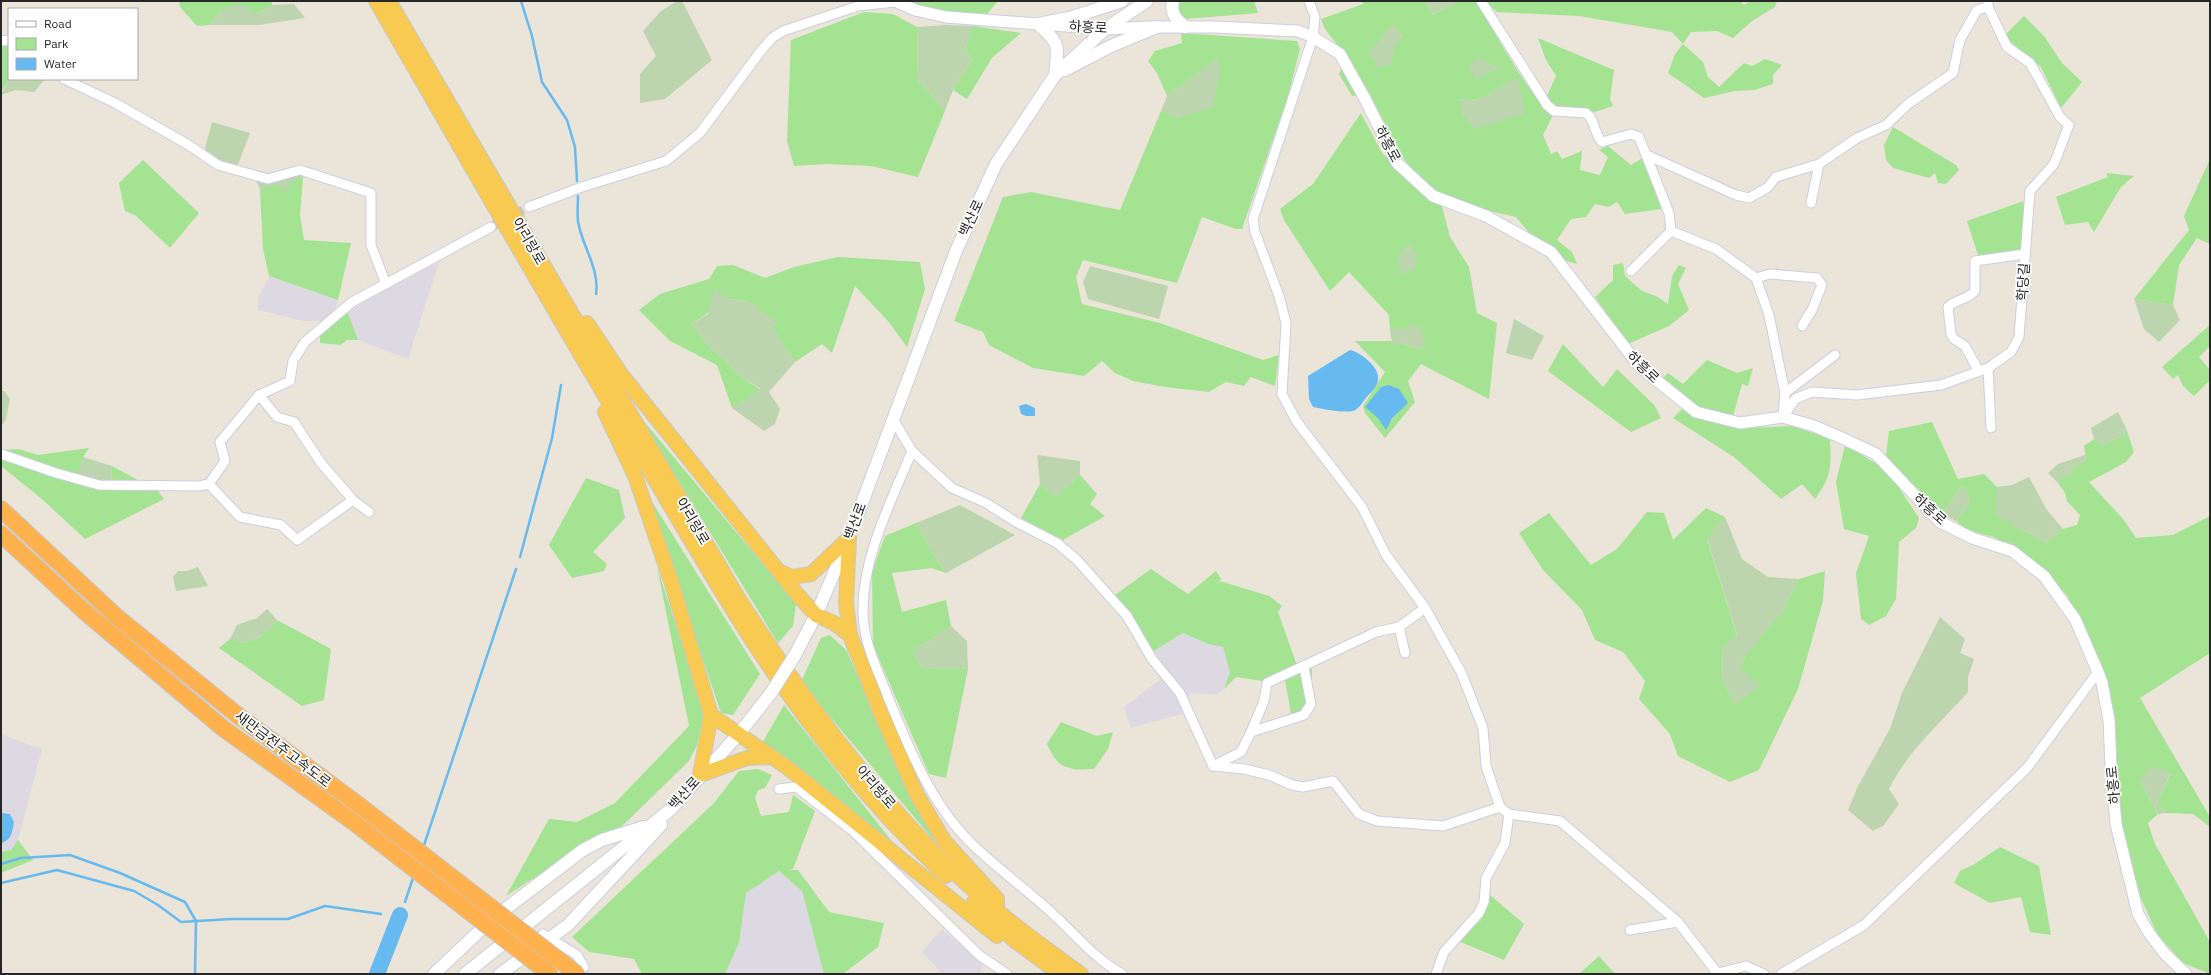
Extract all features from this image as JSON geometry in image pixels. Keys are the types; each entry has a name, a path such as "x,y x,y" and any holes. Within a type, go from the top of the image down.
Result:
{"highway":[{"name":"아리랑로","path":"376,1 604,396 759,652 819,736 855,781 910,842 1015,941 1060,974"},
{"name":"아리랑로","path":"389,1 737,596 796,685 853,760 915,831 956,874 996,910 1081,974"},
{"path":"561,296 572,302 621,374 777,571 816,615 834,623 850,635"},
{"path":"604,396 604,410 636,476 672,584 711,715 700,775"},
{"name":"새만금전주고속도로","path":"1,509 118,618 236,714 581,971"},
{"name":"새만금전주고속도로","path":"1,534 84,611 224,729 352,821 550,974"},
{"path":"777,571 792,578 810,574 850,538"},
{"path":"850,538 846,602 850,635 882,716 917,794 945,842 997,899 996,910"},
{"path":"711,715 788,768 1005,943 1015,941"},
{"path":"700,775 747,758 772,757"}],"main road":[{"path":"1038,24 1069,18 1122,1"},
{"name":"백산로","path":"465,974 670,810 700,775 738,735 771,693 795,655 816,615 850,538 956,251 996,164 1055,75 1105,29 1147,1"},
{"path":"1173,1 1172,10 1174,16 1185,27"},
{"path":"1038,24 1056,42 1058,48 1055,75"},
{"path":"1055,75 1112,46 1157,27"},
{"path":"500,974 546,936 568,925 664,822 670,810"},
{"path":"434,974 583,850 602,840 651,825"}],"street":[{"name":"하흥로","path":"895,1 915,10 946,17 1105,29 1185,27 1298,31 1313,37 1340,54 1364,97 1397,163 1433,196 1486,216 1550,252 1640,367 1696,412 1740,423 1783,417 1814,426 1876,454 1940,522 1972,538 2012,551 2044,576 2075,619 2098,672 2102,683 2109,720 2116,824 2138,914 2153,938 2186,974"},
{"path":"529,207 582,187 666,161 700,133 760,52 772,38 783,31 858,6 895,1"},
{"path":"1309,1 1315,16 1313,37 1253,218 1255,232 1286,323 1282,394 1297,422 1362,507 1386,555 1425,608 1461,672 1483,728 1486,766 1500,806 1509,814 1560,821 1678,922 1718,973 1746,966 1764,974"},
{"path":"1481,1 1547,105 1554,111 1586,113 1590,116 1596,136 1602,142 1631,134 1639,137 1647,155 1651,171 1669,213 1671,231"},
{"path":"1647,155 1736,195 1749,198 1767,188 1776,177 1819,164 1857,138 1886,125 1908,104 1953,73 1960,40 1977,10 1988,4"},
{"name":"학당길","path":"1783,417 1795,399 1812,392 1857,395 1941,385 1978,370 1988,368 2011,352 2019,337 2030,191 2054,164 2069,125 2060,117 2030,63 2007,47 1988,4"},
{"path":"66,80 115,103 187,144 218,165 268,179 300,170 371,193 372,245 386,284"},
{"path":"1811,203 1819,164"},
{"path":"1,454 56,473 99,485 199,486 209,484 225,461 220,442 259,395 290,381 293,361 305,342 352,302 491,227"},
{"path":"1631,271 1671,231"},
{"path":"1671,231 1716,249 1756,278 1769,315 1785,393 1783,417"},
{"path":"1978,370 1965,346 1951,334 1948,307 1952,303 1970,297 1975,292 1975,261 2025,254"},
{"path":"1756,278 1770,274 1817,278 1822,285 1812,310 1802,326"},
{"path":"1785,393 1835,355"},
{"path":"1988,368 1991,428"},
{"path":"259,395 277,417 294,422 321,463 353,500 368,512"},
{"path":"893,419 912,451 952,488 986,504 1016,522 1057,543 1077,560 1126,616 1152,659 1180,693 1213,766"},
{"path":"912,451 879,532 866,577 863,613 866,643 914,760 937,800 971,843 1053,914 1107,966 1122,974"},
{"path":"209,484 240,517 281,525 297,540 353,500"},
{"path":"1213,766 1241,752 1264,701 1267,683 1376,632 1399,627 1425,608"},
{"path":"1399,627 1405,653"},
{"path":"1251,732 1304,715 1311,704 1304,667"},
{"path":"1781,974 1864,925 2027,768 2098,672"},
{"path":"1213,766 1244,769 1269,775 1292,785 1303,787 1333,781 1359,814 1378,821 1443,826 1500,806"},
{"path":"779,789 796,787 854,832 979,955 1007,974"},
{"path":"1436,974 1444,952 1479,913 1484,902 1486,878 1505,843 1509,814"},
{"path":"1630,930 1678,922"},
{"path":"546,936 578,955 581,971"}],"shaded area":[{"path":"439,262 408,359 358,340 348,313 363,302"},
{"path":"269,276 338,300 333,316 322,321 303,321 258,310 258,298"},
{"path":"1183,633 1208,644 1223,647 1230,672 1224,689 1217,695 1190,693 1182,714 1131,728 1124,707 1162,678 1152,652"},
{"path":"1,734 42,749 18,840 11,850 1,852"},
{"path":"779,871 802,891 824,974 725,974 739,943 746,893"},
{"path":"942,929 983,965 979,974 940,974 941,972 922,952"}],"green space":[{"path":"179,1 272,1 272,5 257,14 221,11 209,25 197,26 180,7"},
{"path":"677,1 682,1 712,60 665,99 640,103 640,74 656,56 643,31 661,11"},
{"path":"904,1 998,1 987,14 945,12 905,3"},
{"path":"1179,1 1254,1 1258,13 1185,19 1178,13"},
{"path":"1362,1 1425,1 1433,15 1459,1 1476,1 1521,76 1542,104 1553,115 1543,135 1551,154 1557,151 1562,159 1582,151 1580,170 1600,175 1608,157 1599,150 1608,146 1631,165 1644,157 1661,209 1625,214 1617,202 1609,207 1595,204 1586,217 1571,219 1557,240 1572,252 1577,264 1567,261 1533,237 1516,217 1485,210 1440,195 1427,186 1402,157 1369,92 1352,96 1339,74 1346,56 1325,29 1321,19 1363,4","holes":["1393,24 1402,36 1395,45","1517,78 1464,115 1460,99 1472,101 1486,96"]},
{"path":"1425,1 1459,1 1433,15"},
{"path":"1485,1 1740,1 1744,5 1750,1 1777,1 1775,7 1752,21 1733,38 1717,31 1691,32 1683,44 1672,32 1579,16 1497,12"},
{"path":"238,3 257,14 272,5 294,4 305,18 259,25 209,25 221,11"},
{"path":"864,12 893,14 917,27 918,80 945,111 918,177 871,166 827,164 794,166 787,141 791,40"},
{"path":"2024,16 2044,36 2062,63 2082,82 2061,108 2041,67 2004,36"},
{"path":"1393,24 1403,36 1395,45 1391,64 1379,68 1369,52"},
{"path":"945,25 973,26 965,49 972,60 953,90 945,111 918,80 917,27"},
{"path":"973,26 1021,33 992,58 967,99 953,90 972,60 965,49"},
{"path":"1181,33 1297,41 1300,49 1288,96 1242,229 1236,229 1202,217 1177,283 1083,260 1076,277 1082,304 1160,323 1263,360 1279,355 1275,386 1251,377 1244,386 1226,382 1209,392 1165,387 1133,381 1115,373 1102,361 1084,376 1033,368 989,345 983,332 954,321 1003,197 1031,192 1120,210 1161,111 1178,118 1216,60 1167,96 1157,73 1148,61 1155,51 1182,43"},
{"path":"1,37 8,37 8,80 1,93"},
{"path":"1538,38 1614,70 1610,99 1613,106 1595,112 1554,106 1546,98 1556,76 1546,60"},
{"path":"1683,44 1703,62 1708,77 1719,87 1744,63 1752,66 1765,59 1782,65 1773,75 1773,84 1754,90 1735,91 1704,98 1668,73 1675,54"},
{"path":"1478,58 1500,68 1476,79 1468,66"},
{"path":"1217,59 1221,68 1213,107 1178,118 1161,111 1167,96"},
{"path":"1518,77 1525,114 1474,129 1464,115 1459,99 1473,101 1486,96"},
{"path":"8,80 44,80 34,92 16,90 1,95"},
{"path":"1361,113 1382,153 1427,196 1441,203 1450,237 1469,267 1477,313 1497,323 1489,399 1421,364 1408,381 1415,402 1385,438 1365,413 1363,406 1385,372 1355,341 1392,341 1420,349 1419,326 1390,331 1389,315 1349,272 1330,291 1284,220 1280,209 1313,184"},
{"path":"212,122 250,133 237,167 208,155 205,148"},
{"path":"1893,127 1956,165 1959,170 1946,184 1938,183 1935,173 1929,178 1893,168 1886,160 1884,145"},
{"path":"2210,159 2210,244 2197,238 2179,265 2173,305 2134,299 2189,230 2184,216"},
{"path":"143,160 199,213 170,248 135,215 125,211 119,183"},
{"path":"2106,173 2134,176 2121,187 2094,232 2088,222 2065,225 2056,197 2108,177"},
{"path":"299,174 303,177 293,181 286,191 277,185 260,189 256,181 272,181"},
{"path":"303,177 300,215 304,240 351,243 338,300 269,276 263,249 260,189"},
{"path":"2024,201 2022,251 1979,258 1967,221"},
{"path":"1409,243 1417,255 1414,269 1401,275 1397,259"},
{"path":"838,257 920,262 925,289 907,347 888,321 855,286 832,353 822,344 795,362 772,327 777,324 748,301 728,299 692,324 711,349 726,360 738,375 761,390 732,408 717,365 670,341 639,310 660,294 709,279 717,266 733,265 765,278 794,267"},
{"path":"1623,263 1625,276 1642,291 1658,297 1668,304 1672,276 1679,265 1686,268 1678,284 1689,310 1669,326 1628,344 1595,297 1613,280 1613,265"},
{"path":"1090,266 1168,286 1159,319 1088,299 1083,282"},
{"path":"714,289 728,299 748,301 778,324 773,328 795,362 769,392 780,409 775,424 764,431 732,408 761,389 738,375 726,360 711,349 692,324 708,314"},
{"path":"2134,299 2173,305 2180,320 2159,342 2144,329"},
{"path":"348,313 358,340 347,340 341,345 320,343 320,334"},
{"path":"1514,319 1544,336 1532,360 1506,353"},
{"path":"1419,325 1426,347 1420,349 1392,341 1390,331"},
{"path":"2210,325 2210,346 2199,357 2210,370 2210,380 2194,396 2183,386 2178,375 2173,379 2162,367"},
{"path":"1563,344 1603,387 1617,369 1655,406 1661,418 1631,432 1548,371"},
{"path":"1707,360 1737,373 1753,368 1748,386 1742,384 1733,416 1695,408 1661,380 1668,373 1683,384"},
{"path":"1,391 4,391 10,399 6,419 1,427"},
{"path":"1684,407 1721,424 1741,428 1793,426 1830,439 1829,470 1825,484 1821,491 1815,499 1802,484 1781,499 1734,457 1673,418"},
{"path":"2118,412 2126,428 2124,435 2102,445 2094,439 2091,428"},
{"path":"637,413 796,604 793,626 778,643"},
{"path":"1932,422 1958,479 1984,474 1997,487 1997,515 2046,543 2063,529 2077,525 2080,515 2067,501 2065,493 2058,483 2061,477 2070,475 2071,470 2086,460 2084,446 2094,439 2102,445 2124,435 2126,428 2134,452 2126,462 2089,482 2123,519 2136,538 2173,535 2210,516 2210,653 2140,698 2210,817 2210,827 2193,814 2165,813 2157,803 2170,774 2140,781 2158,814 2148,823 2155,844 2210,942 2210,974 2183,963 2157,934 2141,898 2123,835 2090,642 2067,595 2025,555 1994,537 1969,531 1956,521 1970,503 1967,491 1961,487 1942,514 1921,496 1886,456 1889,431"},
{"path":"1845,445 1887,470 1919,518 1916,528 1899,542 1896,599 1886,616 1869,625 1861,619 1856,573 1869,536 1844,529 1836,482"},
{"path":"89,448 83,457 111,482 112,466 158,491 164,499 85,539 43,500 1,466 1,450 19,449 38,455"},
{"path":"1037,455 1080,461 1080,475 1056,496 1040,484"},
{"path":"2085,455 2086,460 2071,470 2070,475 2061,477 2058,483 2048,473 2058,464"},
{"path":"83,457 112,466 111,482 97,482 77,475"},
{"path":"1080,475 1097,494 1090,504 1105,516 1063,540 1021,518 1040,484 1056,496"},
{"path":"2029,477 2047,510 2063,529 2046,543 1996,515 1997,487 2012,485"},
{"path":"586,478 619,490 625,518 593,552 607,564 604,571 572,578 549,545"},
{"path":"1961,487 1967,491 1970,503 1956,521 1942,514"},
{"path":"647,494 760,674 733,715 721,713"},
{"path":"960,505 1015,535 946,573 916,523"},
{"path":"1706,508 1725,517 1707,539 1737,636 1723,647 1722,677 1735,705 1740,669 1747,651 1783,611 1799,579 1825,571 1823,601 1798,689 1759,770 1730,782 1678,756 1670,734 1639,699 1645,681 1623,652 1595,640 1582,610 1543,570 1519,533 1549,513 1591,565 1617,549 1647,512 1664,513 1673,540"},
{"path":"1725,517 1742,559 1768,577 1799,579 1783,611 1745,656 1740,669 1761,685 1735,705 1722,677 1723,647 1737,635 1707,538"},
{"path":"916,523 946,573 931,568 892,573 902,612 946,600 951,626 913,651 922,668 968,669 946,778 929,774 873,645 872,572 885,536"},
{"path":"198,567 208,586 176,591 173,577 178,571 187,571"},
{"path":"657,567 704,712 697,745 689,761 621,827 548,869 506,896 549,819 577,822 615,803 689,726"},
{"path":"1151,569 1188,594 1216,571 1221,579 1215,586 1220,581 1269,596 1282,606 1278,612 1296,663 1312,669 1310,715 1292,719 1285,680 1273,674 1262,681 1236,677 1224,689 1230,672 1223,647 1208,644 1183,633 1152,652 1115,595"},
{"path":"267,609 277,620 267,631 251,641 245,642 230,639 237,625 257,618"},
{"path":"1940,617 1965,639 1960,653 1974,659 1968,677 1968,692 1915,749 1897,775 1889,789 1899,804 1883,826 1873,831 1848,810 1858,786 1890,729 1902,693"},
{"path":"277,620 331,649 324,700 302,706 219,648 230,639 245,642 251,641 267,631"},
{"path":"951,626 967,641 968,669 922,668 913,651"},
{"path":"830,635 847,651 879,727 936,843 801,682 821,638"},
{"path":"784,705 898,849 761,745"},
{"path":"1061,722 1097,736 1113,732 1108,749 1094,769 1070,768 1059,763 1055,758 1047,744"},
{"path":"2151,766 2170,773 2157,803 2165,813 2158,814 2140,781"},
{"path":"758,769 772,775 765,788 758,790 755,798 761,816 789,812 793,795 815,811 793,869 789,870 798,870 829,912 884,923 878,947 843,974 824,974 802,891 779,871 746,893 739,943 725,974 642,974 634,959 589,952 572,937 713,804 739,771"},
{"path":"18,840 33,860 1,873 1,852 11,850"},
{"path":"2000,847 2039,866 2051,935 2030,932 2021,897 1990,903 1954,883 1960,871 1973,865"},
{"path":"1490,895 1524,924 1504,960 1458,941 1481,920"},
{"path":"1599,956 1615,974 1579,974"}],"water":[{"path":"1350,350 1360,354 1370,362 1377,373 1378,379 1376,386 1359,407 1353,411 1338,411 1313,407 1309,399 1308,376"},
{"path":"1389,385 1399,389 1408,403 1392,418 1386,430 1378,418 1365,407 1381,387"},
{"path":"1026,404 1035,408 1035,416 1026,416 1021,414 1019,406"},
{"path":"1,813 10,814 14,822 9,838 5,842 1,843"}],"waterway":[{"path":"521,1 532,36 542,82 567,120 575,147 577,181"},
{"path":"578,196 578,221 593,266 596,294"},
{"path":"520,557 552,438 561,385"},
{"path":"423,848 516,569"},
{"path":"1,864 21,858 70,855 120,873 185,902 196,921 195,974"},
{"path":"1,883 57,870 134,891 158,905 181,922 231,919 288,919 325,906 381,914"},
{"path":"405,902 414,875"},
{"path":"377,974 400,915"},
{"path":"394,917 399,918"}],"tunnel":[{"path":"491,227 529,207"}]}
